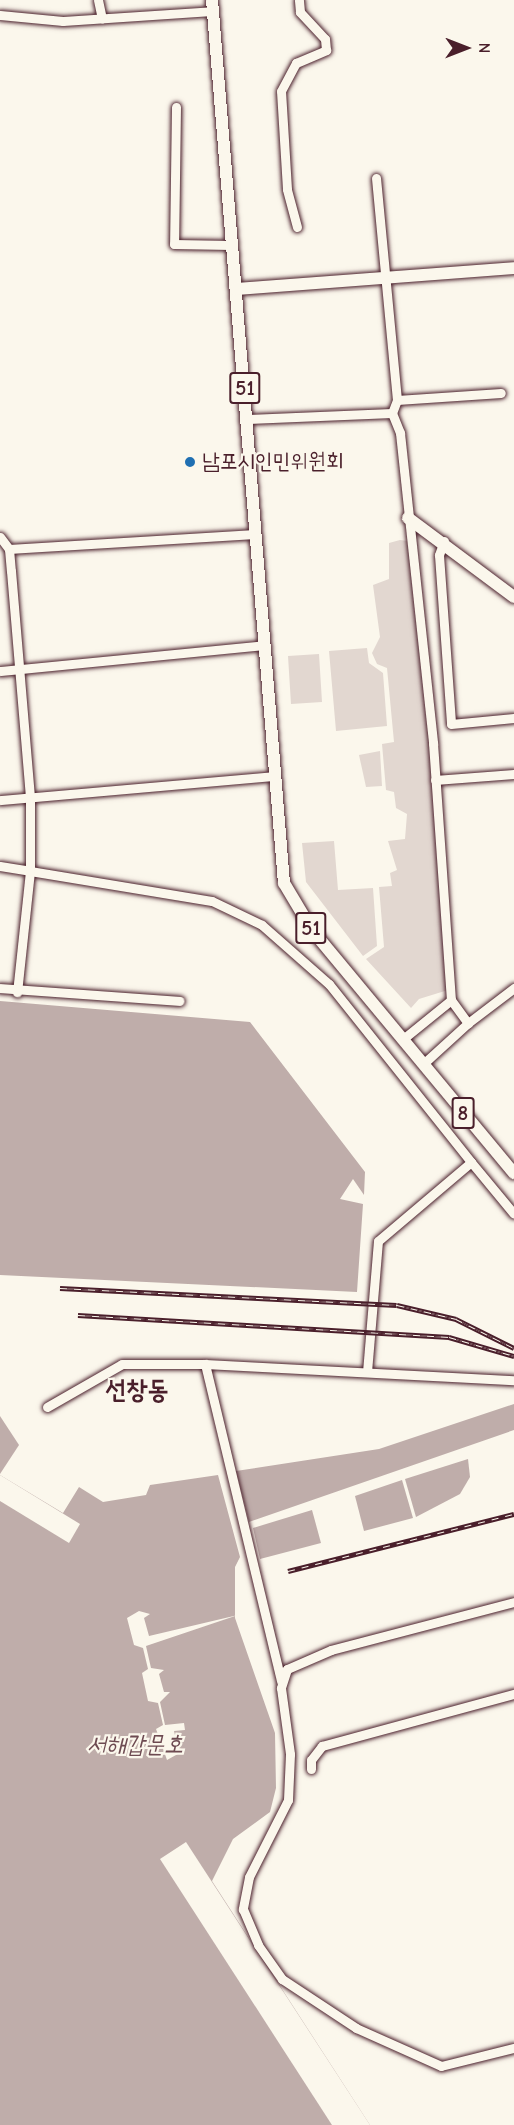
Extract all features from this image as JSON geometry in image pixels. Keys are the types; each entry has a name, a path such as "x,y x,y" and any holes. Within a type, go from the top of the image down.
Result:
{"main road":[{"name":"51","path":"212,5 231,245 248,419 274,776 289,897 413,1052"},
{"path":"236,289 514,268"},
{"path":"408,518 444,541 514,597"},
{"name":"8","path":"413,1052 514,1173"}],"street":[{"path":"98,0 102,20"},
{"path":"297,227 287,189 281,91 296,63 326,50 326,39 300,12 299,0"},
{"path":"0,15 102,20 212,5"},
{"path":"176,107 174,244 231,245"},
{"path":"376,178 397,400 392,413"},
{"path":"397,400 501,393"},
{"path":"248,419 392,413"},
{"path":"392,413 398,420 435,780 451,1000 468,1023"},
{"path":"9,549 255,534"},
{"path":"0,537 9,549 30,798 30,871 17,992"},
{"path":"444,541 439,555 451,724 514,718"},
{"path":"0,671 265,645"},
{"path":"435,780 514,774"},
{"path":"0,800 274,776"},
{"path":"0,866 212,901 262,925 329,984 514,1214"},
{"path":"0,988 17,992 180,1001"},
{"path":"423,1064 468,1023 514,988"},
{"path":"403,1039 451,1000"},
{"path":"367,1372 378,1241 471,1162"},
{"path":"47,1407 122,1364 205,1364 514,1380"},
{"path":"205,1364 227,1474 281,1681 290,1754 288,1800 249,1877 243,1909 270,1965 325,2011 434,2065 514,2048"},
{"path":"281,1681 287,1669 301,1660 514,1602"},
{"path":"311,1769 310,1760 322,1746 514,1694"}],"shaded area":[{"path":"400,540 408,541 429,743 448,990 419,999 411,1008 366,959 384,947 379,887 392,886 390,873 397,870 388,841 405,839 407,814 396,808 394,792 386,790 382,744 394,742 387,668 377,664 372,653 380,637 373,585 389,579 389,543"},
{"path":"367,648 369,663 383,673 387,726 336,731 329,651"},
{"path":"319,654 322,702 291,704 288,656"},
{"path":"380,751 382,786 366,787 359,755"},
{"path":"334,841 338,890 373,888 377,946 363,956 306,882 302,843"}],"water":[{"path":"0,1001 250,1022 365,1172 364,1195 353,1179 340,1199 363,1204 357,1292 0,1275"},
{"path":"514,1404 514,1430 249,1522 236,1471 379,1449"},
{"path":"0,1416 19,1445 0,1474"},
{"path":"468,1459 470,1477 460,1494 416,1517 405,1479"},
{"name":"서해갑문호","path":"0,1475 63,1513 79,1487 103,1502 146,1495 150,1485 218,1475 240,1557 235,1567 235,1618 275,1733 276,1788 270,1812 233,1839 212,1881 370,2125 0,2125"},
{"path":"402,1480 413,1518 364,1531 355,1496"},
{"path":"312,1510 321,1543 260,1559 253,1528"}],"pier":[{"path":"0,1475 80,1524 69,1543 0,1501"},
{"path":"139,1611 150,1614 144,1618 149,1636 238,1615 146,1646 151,1668 164,1670 159,1674 164,1692 170,1692 160,1702 165,1725 184,1723 185,1730 174,1731 178,1748 185,1750 167,1760 156,1729 163,1725 158,1703 148,1701 142,1673 148,1669 143,1648 134,1645 127,1618"},
{"path":"186,1842 370,2125 332,2125 160,1859"}],"railway":[{"path":"60,1288 397,1305 456,1319 514,1348"},
{"path":"78,1315 449,1337 514,1356"},
{"path":"288,1571 514,1514"}],"place":[{"name":"남포시인민위원회","path":"190,462"}],"district":[{"name":"선창동","path":"137,1391"}]}
